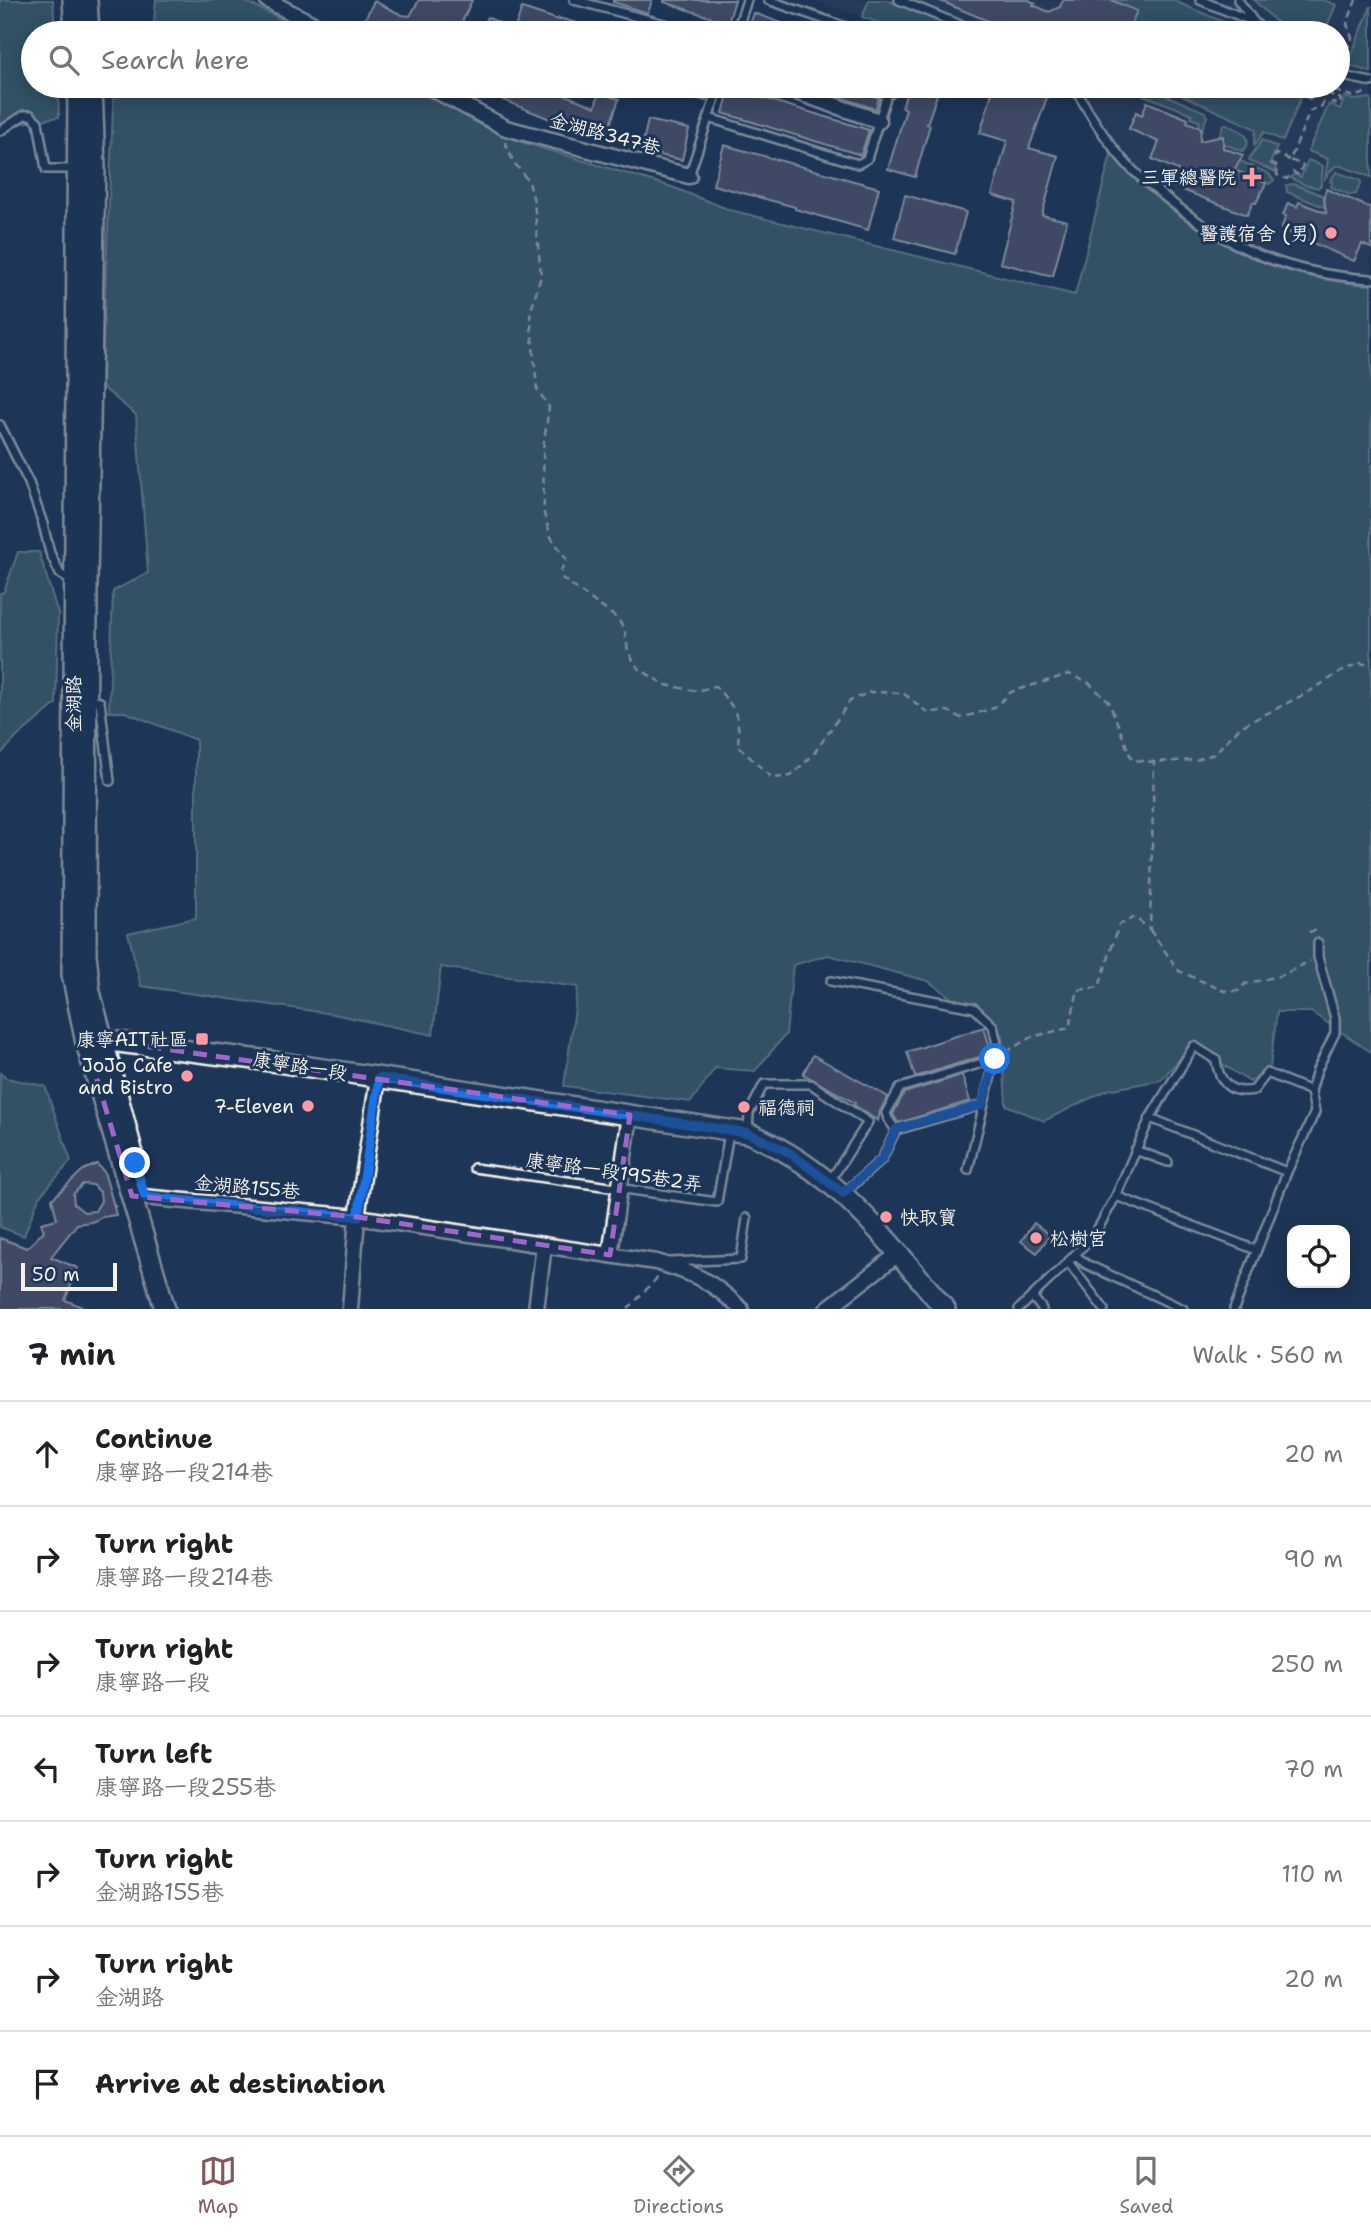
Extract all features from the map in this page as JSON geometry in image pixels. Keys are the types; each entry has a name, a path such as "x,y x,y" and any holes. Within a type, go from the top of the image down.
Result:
{"main road":[{"path":"73,0 74,21"},
{"path":"87,0 88,21"},
{"name":"金湖路","path":"79,98 87,168"},
{"name":"金湖路","path":"91,98 87,168 72,974 139,1196 178,1309"},
{"name":"金湖路","path":"80,581 86,698 86,954 94,1041"},
{"name":"康寧路一段","path":"94,1041 270,1060 739,1131 790,1153 836,1187 945,1309"},
{"name":"金湖路","path":"139,1196 165,1309"}],"street":[{"path":"267,0 307,21"},
{"name":"金湖路347巷","path":"450,98 506,128 689,176"},
{"path":"813,98 879,121"},
{"path":"350,1309 358,1217 379,1078"},
{"path":"610,1255 630,1115"},
{"name":"金湖路155巷","path":"139,1196 358,1217 662,1264 707,1280 741,1309"},
{"path":"536,1309 544,1245"},
{"path":"827,1309 898,1254"}],"lane":[{"path":"574,0 602,4 658,21"},
{"path":"740,21 747,0"},
{"path":"768,0 828,21"},
{"path":"899,0 950,21"},
{"path":"1200,0 1252,21"},
{"path":"1238,0 1253,21"},
{"path":"1350,78 1371,82"},
{"name":"金湖路347巷","path":"689,176 715,98"},
{"path":"709,118 858,164 867,159 886,98"},
{"path":"1081,98 1126,164 1212,233 1279,263 1310,272 1371,279"},
{"path":"0,131 24,116 31,115 38,121 46,169 87,168"},
{"path":"0,425 29,483 50,553 60,574 80,581"},
{"path":"86,698 100,702 110,781"},
{"path":"1234,1309 1287,1172 1315,1112 1311,1091 1317,1070 1335,1033 1335,1018 1318,957 1318,943"},
{"path":"831,981 974,1008 993,1026 997,1044 995,1059 968,1170"},
{"path":"1019,1309 1096,1232 1116,1196 1150,1118 1194,1046 1216,1060 1217,1070 1224,1083 1242,1093 1254,1090 1267,1073 1311,1091"},
{"path":"896,1129 888,1119 887,1112 900,1088 995,1059"},
{"path":"739,1131 764,1084 811,1084 867,1122 836,1187"},
{"path":"836,1187 882,1159 896,1129 982,1105"},
{"path":"1150,1118 1287,1172"},
{"name":"康寧路一段195巷2弄","path":"474,1167 718,1202 739,1131"},
{"path":"1135,1150 1168,1162"},
{"path":"1116,1196 1256,1250"},
{"path":"662,1264 741,1259 747,1218"},
{"path":"1074,1255 1086,1264 1183,1309"},
{"path":"1068,1262 1104,1309"},
{"path":"1032,1296 1042,1309"}],"path":[{"path":"1348,21 1356,0"},
{"path":"1350,96 1365,93"},
{"path":"1290,160 1310,111 1322,106 1325,98"},
{"path":"1331,102 1339,105 1341,99 1339,98"},
{"path":"506,128 505,143 513,161 529,182 539,249 541,276 530,314 537,389 549,407 542,448 544,514 551,537 566,559 561,571 563,579 618,619 625,631 628,652 638,668 665,685 697,691 715,686 731,704 740,722 738,746 772,778 792,776 813,755 850,701 870,692 903,693 927,712 948,711 961,718 994,708 1011,692 1069,674 1089,683 1109,702 1132,760 1196,760 1214,754 1240,727 1307,694 1359,663 1371,665"},
{"path":"1276,154 1290,160 1303,165 1299,175 1293,172 1287,179 1278,175 1278,166 1272,163 1276,154"},
{"path":"1150,930 1154,762"},
{"path":"995,1059 1031,1037 1069,1028 1078,990 1099,987 1119,925 1135,917 1150,930 1179,971 1224,991 1238,991 1245,984 1283,975 1318,957"},
{"path":"628,1309 662,1264"}],"highlighted area":[{"path":"102,1040 630,1115 610,1255 357,1217 132,1196 86,1043"}],"shaded area":[{"name":"三軍總醫院","path":"813,0 1371,0 1371,285 1309,277 1277,268 1209,238 1122,168 1074,98 1350,98 1350,21 874,21"}],"green space":[{"path":"0,0 53,0 54,21 21,21 21,98 58,98 59,117 0,127"},
{"path":"156,0 242,0 285,21 154,21"},
{"path":"869,0 887,0 938,21 874,21 862,17"},
{"path":"1115,0 1172,0 1221,21 1106,21"},
{"path":"1254,0 1324,0 1336,5 1329,21 1275,21"},
{"path":"1371,6 1371,72 1350,66 1350,58"},
{"path":"113,98 435,98 521,142 672,187 730,210 1075,295 1111,154 1161,201 1234,249 1285,270 1312,277 1371,285 1371,1052 1311,1012 1277,1012 1270,1067 1250,1082 1194,1046 1189,1048 1161,1080 1107,1090 1044,1121 1006,1105 1002,1035 928,981 828,955 793,965 786,1034 755,1071 715,1068 691,1102 564,1086 578,987 441,967 433,1035 333,1014 141,986 128,933 196,918 196,740 125,712 109,712 113,591 148,573 136,415 101,386"},
{"path":"1151,98 1172,98 1205,112 1207,117 1201,131 1198,127 1200,122 1191,118 1192,114"},
{"path":"1188,98 1301,98 1283,141 1264,132 1254,146 1256,129"},
{"path":"1345,98 1371,98 1371,177 1335,166 1325,178 1328,159 1308,151 1329,104 1340,109"},
{"path":"1223,125 1242,132 1247,138 1247,146 1242,151 1222,143 1219,137"},
{"path":"1262,140 1277,147 1270,164 1276,167 1276,172 1249,159"},
{"path":"1308,160 1323,166 1321,185 1318,188 1291,178 1294,174 1301,177"},
{"path":"1240,161 1268,173 1274,180 1269,184 1231,169"},
{"path":"1336,172 1360,180 1356,194 1350,195 1331,187 1330,181"},
{"path":"1294,184 1324,196 1324,207 1287,192 1286,185"},
{"path":"18,552 39,552 58,614 56,704 0,755 0,593 4,592"},
{"path":"0,1073 6,1078 45,1086 71,1161 39,1197 24,1236 0,1227"}],"building":[{"path":"419,0 472,0 462,21 364,21 374,1 402,15 410,16"},
{"path":"613,0 652,0 648,13"},
{"path":"664,0 735,0 729,21"},
{"path":"938,0 1029,0 1035,3 1033,5 1049,12 1060,7 1063,0 1111,0 1137,11 1132,21 988,21"},
{"path":"522,8 570,21 517,21"},
{"path":"754,13 776,21 751,21"},
{"path":"573,98 595,107 598,98 619,99 607,134 579,125 577,130 503,100"},
{"path":"727,98 763,98 869,130 861,155 723,113"},
{"path":"842,98 879,98 875,109"},
{"path":"905,98 936,98 915,177 888,169 906,109 902,107"},
{"path":"990,98 1047,98 1029,148 1058,156 1042,215 1067,221 1053,276 1000,263 1016,202 992,195 1007,141 980,133"},
{"path":"1147,102 1188,119 1187,122 1201,128 1200,141 1223,136 1223,148 1243,155 1234,170 1266,183 1247,215 1172,186 1178,170 1152,159 1159,142 1129,129 1136,112 1142,115"},
{"path":"648,120 689,129 682,160 641,151"},
{"path":"724,145 879,188 868,230 713,185"},
{"name":"醫護宿舍 (男)","path":"1326,189 1371,208 1371,248 1362,244 1354,261 1281,229 1288,203 1297,207 1299,202 1326,213"},
{"path":"905,195 966,212 955,254 894,238"},
{"path":"984,1027 989,1054 915,1077 907,1052"},
{"path":"813,1055 888,1097 878,1121 854,1105 855,1103 803,1074"},
{"path":"962,1075 970,1101 898,1123 893,1114 904,1093"},
{"path":"97,1164 104,1172 116,1206 116,1215 77,1224 51,1257 78,1268 65,1300 87,1309 0,1309 0,1238 27,1248 44,1231 41,1223 57,1219 52,1199 83,1170","holes":["83,1184 93,1185 100,1192 101,1201 95,1211 84,1212 74,1204 73,1194"]},
{"name":"松樹宮","path":"1034,1223 1050,1235 1037,1253 1021,1241"}],"place":[{"name":"三軍總醫院","path":"1252,177"},
{"name":"醫護宿舍 (男)","path":"1331,233"},
{"name":"康寧AIT社區","path":"202,1039"},
{"name":"JoJo Cafe and Bistro","path":"187,1076"},
{"name":"7-Eleven","path":"308,1106"},
{"name":"福德祠","path":"744,1107"},
{"name":"快取寶","path":"886,1217"},
{"name":"松樹宮","path":"1036,1238"}],"route":[{"path":"135,1163 145,1197 358,1217 379,1078 748,1133 790,1153 843,1193 882,1159 896,1129 982,1105 995,1059"}]}
